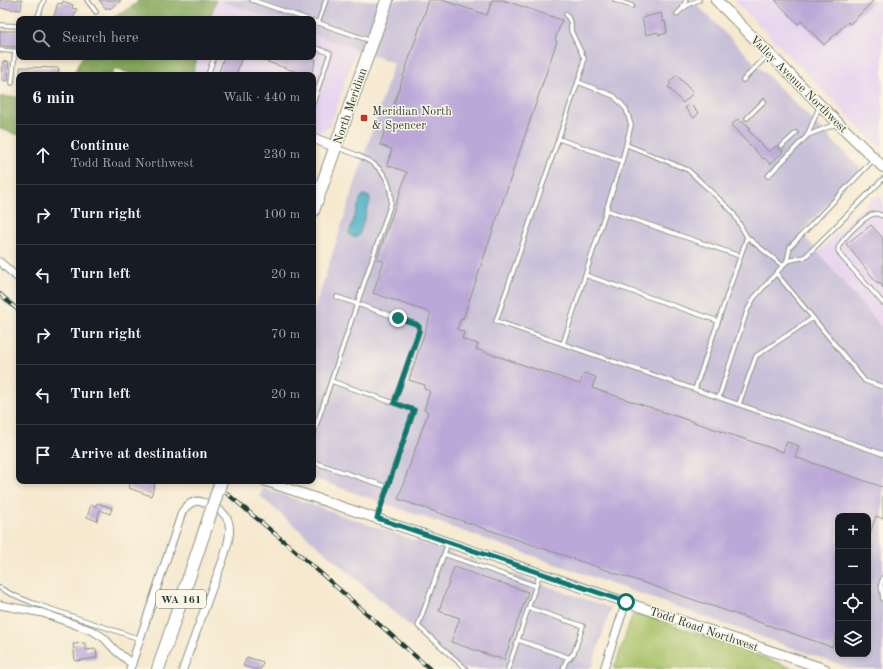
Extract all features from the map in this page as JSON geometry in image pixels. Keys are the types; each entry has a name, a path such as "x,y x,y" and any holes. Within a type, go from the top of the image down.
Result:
{"main road":[{"name":"North Meridian","path":"316,203 387,0"},
{"name":"Valley Avenue Northwest","path":"716,0 883,167"},
{"name":"WA 161","path":"158,669 220,484"}],"street":[{"path":"316,139 336,147"},
{"path":"0,262 16,276"},
{"name":"Todd Road Northwest","path":"275,484 825,669"},
{"path":"0,605 43,613 93,631 104,638 131,666 175,530 184,508 196,501 202,502 220,511 228,519 230,537 183,669"},
{"path":"604,669 626,602"}],"lane":[{"path":"38,16 44,0"},
{"path":"87,0 96,12"},
{"path":"252,0 298,16"},
{"path":"326,0 318,23 372,42"},
{"path":"615,0 632,6"},
{"path":"683,8 686,0"},
{"path":"677,14 690,3 699,0"},
{"path":"566,14 571,23 571,31 584,58 582,70 496,321 883,454"},
{"path":"0,25 16,26"},
{"path":"316,48 330,53 316,94"},
{"path":"0,50 16,52"},
{"path":"743,80 770,54"},
{"path":"12,83 16,58"},
{"path":"209,72 213,60"},
{"path":"563,344 627,145 631,125 626,109 614,96 578,82"},
{"path":"747,118 764,101"},
{"path":"768,176 807,136 820,105"},
{"path":"807,136 838,123"},
{"path":"782,146 796,133"},
{"path":"559,139 622,161"},
{"path":"627,145 688,170 732,211 747,237 783,266"},
{"path":"316,426 390,208 391,196 389,185 376,165 369,159 336,147"},
{"path":"719,397 747,311 754,298 787,261 790,247 875,158"},
{"path":"787,261 805,257 883,179"},
{"path":"606,210 740,256"},
{"path":"883,216 873,214 866,218 839,244 838,250 841,256 883,303"},
{"path":"695,389 747,237"},
{"path":"776,274 865,381 883,387"},
{"path":"585,275 718,321"},
{"path":"337,297 416,324 419,327 419,331 394,403"},
{"path":"739,404 756,356 813,318"},
{"path":"331,382 414,410 377,518"},
{"path":"316,463 388,487"},
{"path":"448,542 418,626 466,669"},
{"path":"444,554 536,586"},
{"path":"508,669 540,573"},
{"path":"883,578 881,584 883,599"},
{"path":"0,588 27,601 140,639"},
{"path":"529,608 583,626 574,653 566,661 564,669"},
{"path":"518,640 570,658"}],"shaded area":[{"path":"216,0 218,0 263,16 211,16"},
{"path":"218,0 692,0 861,169 801,232 883,329 883,669 852,669 316,479 316,305 394,63 316,35 316,16 263,16"},
{"path":"734,0 883,0 883,146 876,144"},
{"path":"316,35 356,49 330,127 319,132 316,131 316,72 193,72 197,60 316,60"},
{"path":"873,197 883,197 883,329 818,252"},
{"path":"263,488 611,608 592,666 586,669 460,669 260,496"}],"green space":[{"path":"138,0 216,0 211,16 116,16 137,3"},
{"path":"80,60 197,60 193,72 126,72 115,68 113,72 74,72"},
{"path":"0,97 16,97 16,134 0,129"},
{"path":"635,613 795,669 614,669 632,616"}],"water":[{"path":"364,195 370,197 370,201 359,235 355,238 349,233 361,197"}],"building":[{"path":"0,0 22,0 21,10 0,8"},
{"path":"99,0 121,0 110,9 109,7 106,9"},
{"path":"429,0 442,0 487,15 492,0 503,0 562,20 555,40 557,41 463,319 461,318 457,329 464,332 462,339 478,344 476,349 580,384 584,373 596,377 592,388 783,452 787,442 799,446 795,457 883,487 883,519 876,516 871,530 871,513 835,513 835,638 832,647 398,499 428,412 424,410 430,391 424,389 425,385 409,380 431,313 373,293 384,261 377,259 407,172 387,165 392,149 380,145"},
{"path":"775,0 874,0 850,24 848,22 824,45 801,21 798,24"},
{"path":"63,1 73,5 72,8 77,9 74,16 54,16 58,3 62,4"},
{"path":"661,13 663,22 665,21 667,33 659,35 658,32 646,35 642,18"},
{"path":"0,31 16,31 16,47 0,46"},
{"path":"223,60 241,60 237,72 219,72"},
{"path":"262,60 316,60 312,72 297,72"},
{"path":"3,61 9,62 8,81 2,80"},
{"path":"20,67 59,68 58,72 20,72"},
{"path":"677,75 693,93 683,103 668,87 671,84 669,82"},
{"path":"690,104 699,113 694,118 685,108"},
{"path":"738,119 741,123 743,121 750,128 748,130 769,152 776,146 783,152 770,164 765,158 763,159 731,125"},
{"path":"871,225 883,238 883,288 880,283 878,284 846,244"},
{"path":"130,484 155,484 151,496 129,488"},
{"path":"97,503 112,508 110,514 100,510 97,521 87,517 91,505 96,506"},
{"path":"454,567 528,592 504,660 451,642 460,618 439,611"},
{"path":"85,643 86,650 96,649 97,658 75,661 73,644"},
{"path":"247,657 263,662 261,669 253,669 243,666"}],"railway":[{"path":"0,294 16,308"},
{"path":"216,484 292,548 430,669"}],"place":[{"name":"Meridian North & Spencer","path":"364,118"}],"route":[{"path":"398,318 416,324 419,327 419,331 394,403 414,410 377,518 626,602"}]}
